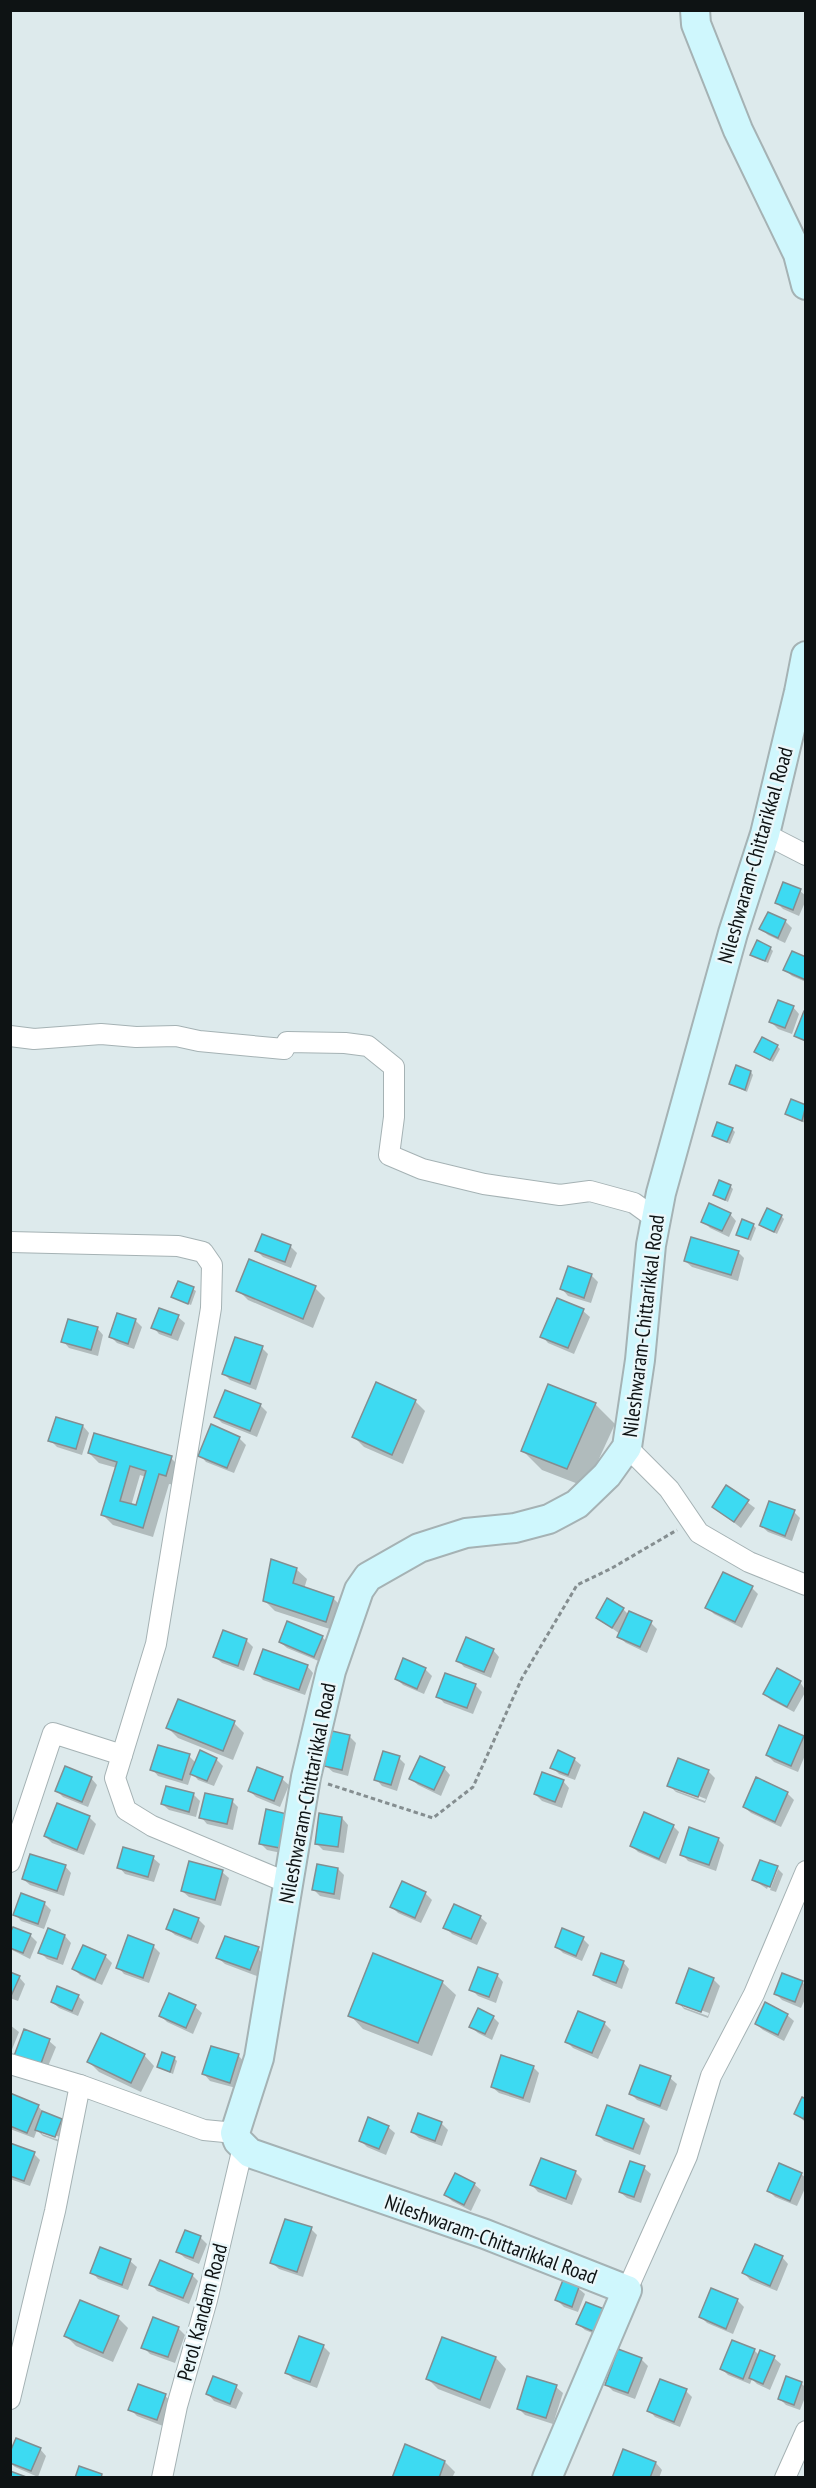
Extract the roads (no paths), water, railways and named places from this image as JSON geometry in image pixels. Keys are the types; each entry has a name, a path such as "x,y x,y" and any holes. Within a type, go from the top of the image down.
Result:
{"main road":[{"path":"695,10 696,24 738,130 798,254 806,285"},
{"name":"Nileshwaram-Chittarikkal Road","path":"627,2290 485,2234 250,2152 239,2140 259,2058 306,1777 331,1671 359,1590 368,1577 419,1548 466,1533 515,1528 549,1520 577,1503 608,1475 627,1447 639,1371 651,1245 661,1193 733,933 765,834 806,656"},
{"path":"547,2478 627,2290"}],"street":[{"path":"765,834 806,855"},
{"path":"10,1036 34,1039 101,1034 136,1037 176,1036 199,1041 284,1049 288,1042 345,1043 368,1046 394,1067 394,1117 389,1155 422,1169 484,1184 560,1195 590,1191 634,1203 656,1219"},
{"path":"10,1242 178,1246 203,1252 212,1265 211,1308 156,1644 115,1778 126,1810 152,1826 288,1883"},
{"path":"627,1447 669,1489 699,1533 749,1562 806,1585"},
{"path":"10,1862 53,1733 122,1755"},
{"path":"627,2290 687,2156 711,2076 754,1994 806,1871"},
{"path":"10,2064 80,2085 204,2130 239,2140"},
{"path":"10,2399 53,2222 80,2085"},
{"name":"Perol Kandam Road","path":"162,2478 177,2406 207,2301 239,2140"},
{"path":"785,2478 806,2431"}]}
